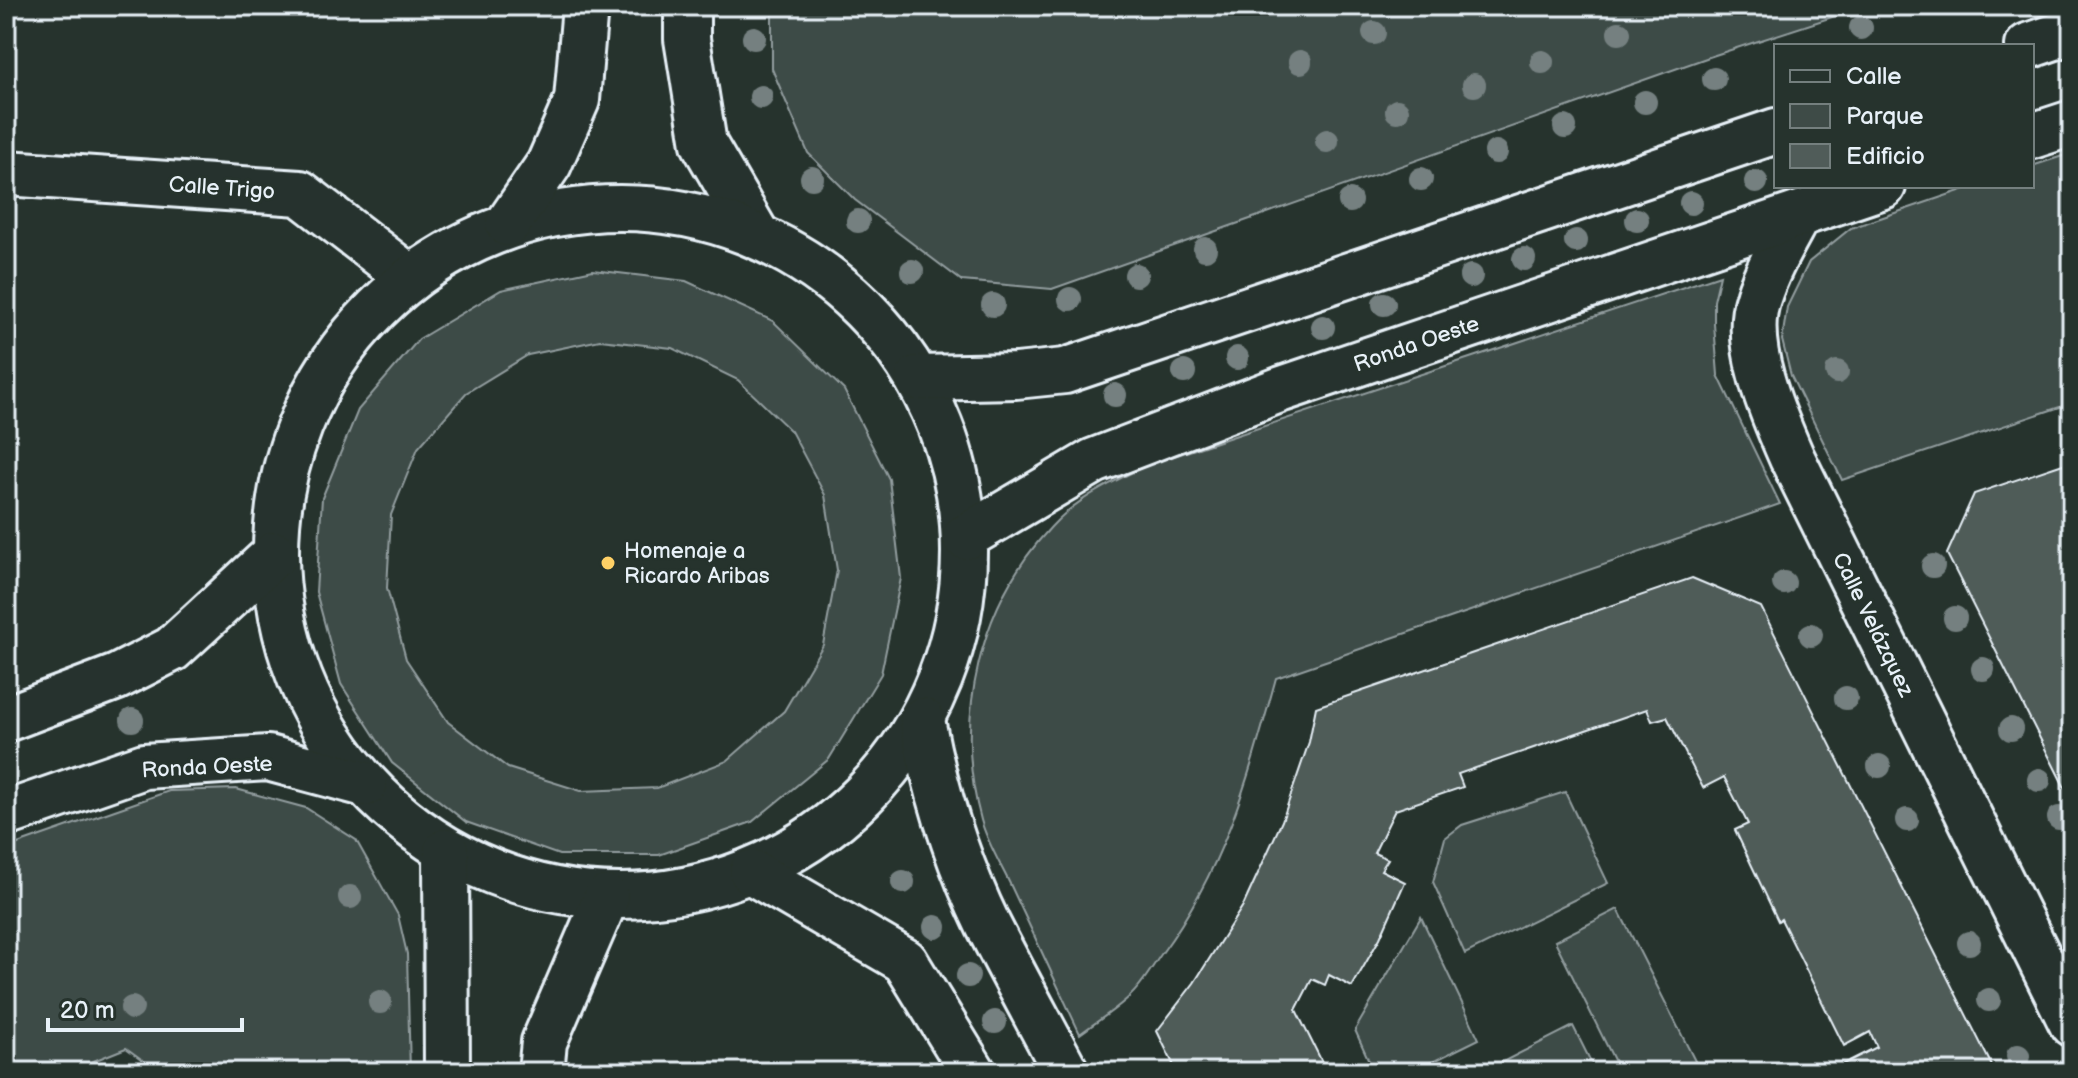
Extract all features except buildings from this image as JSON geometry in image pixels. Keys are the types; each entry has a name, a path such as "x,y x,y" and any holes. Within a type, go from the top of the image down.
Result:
{"main road":[{"path":"508,224 549,164 577,100 585,6"},
{"path":"687,6 687,39 704,144 757,235"},
{"path":"2034,44 2072,31"},
{"path":"2034,135 2072,123"},
{"path":"918,378 1016,376 1065,371 1774,132"},
{"name":"Calle Trigo","path":"6,173 300,193 409,277"},
{"name":"Ronda Oeste","path":"965,537 1094,461 1336,370 1877,188"},
{"path":"591,207 676,210 757,235 821,271 875,320 918,378 951,455 965,537 956,631 922,720 851,811 752,872 681,893 606,898 523,884 446,851 365,784 316,716 285,638 275,554 290,449 337,353 409,277 508,224 591,207"},
{"name":"Calle Velázquez","path":"1798,215 1756,301 1755,342 1767,401 1792,458 2072,1024"},
{"path":"6,719 117,677 172,649 275,554"},
{"path":"922,720 932,771 987,922 1066,1072"},
{"name":"Ronda Oeste","path":"6,814 144,766 268,758 365,784"},
{"path":"446,851 447,1072"},
{"path":"752,872 905,961 973,1072"},
{"path":"541,1072 544,1042 606,898"}],"green space":[{"path":"772,6 1866,6 1712,56 1052,289 962,281 855,200 808,153 772,69"},
{"path":"2072,153 2072,403 1842,480 1791,376 1782,340 1787,307 1809,262 1851,228 1968,188 2034,188 2034,165"},
{"path":"593,270 686,281 773,321 844,390 889,479 901,578 881,674 829,759 752,822 659,855 559,855 466,822 392,763 341,684 316,592 322,498 358,410 419,339 501,290","holes":["600,340 672,348 738,380 791,431 825,495 837,570 823,645 784,711 727,761 657,788 581,791 508,768 448,722 406,659 387,588 391,515 418,448 466,393 528,355"]},
{"path":"1720,275 1714,301 1718,375 1780,504 1276,678 1232,821 1184,921 1129,997 1080,1034 990,845 973,781 970,742 978,664 990,627 1006,591 1026,558 1051,527 1084,499 1147,465"},
{"path":"236,789 306,808 356,840 398,915 407,954 410,1072 159,1072 126,1048 66,1072 6,1072 6,848 169,791"},
{"path":"1565,792 1608,883 1465,954 1433,882 1445,838 1462,825"},
{"path":"1618,909 1696,1063 1677,1072 1620,1072 1555,941"},
{"path":"1421,917 1479,1039 1412,1072 1374,1072 1355,1030"},
{"path":"1573,1026 1596,1072 1483,1072"}],"place":[{"name":"Homenaje a Ricardo Aribas","path":"608,563"}]}
